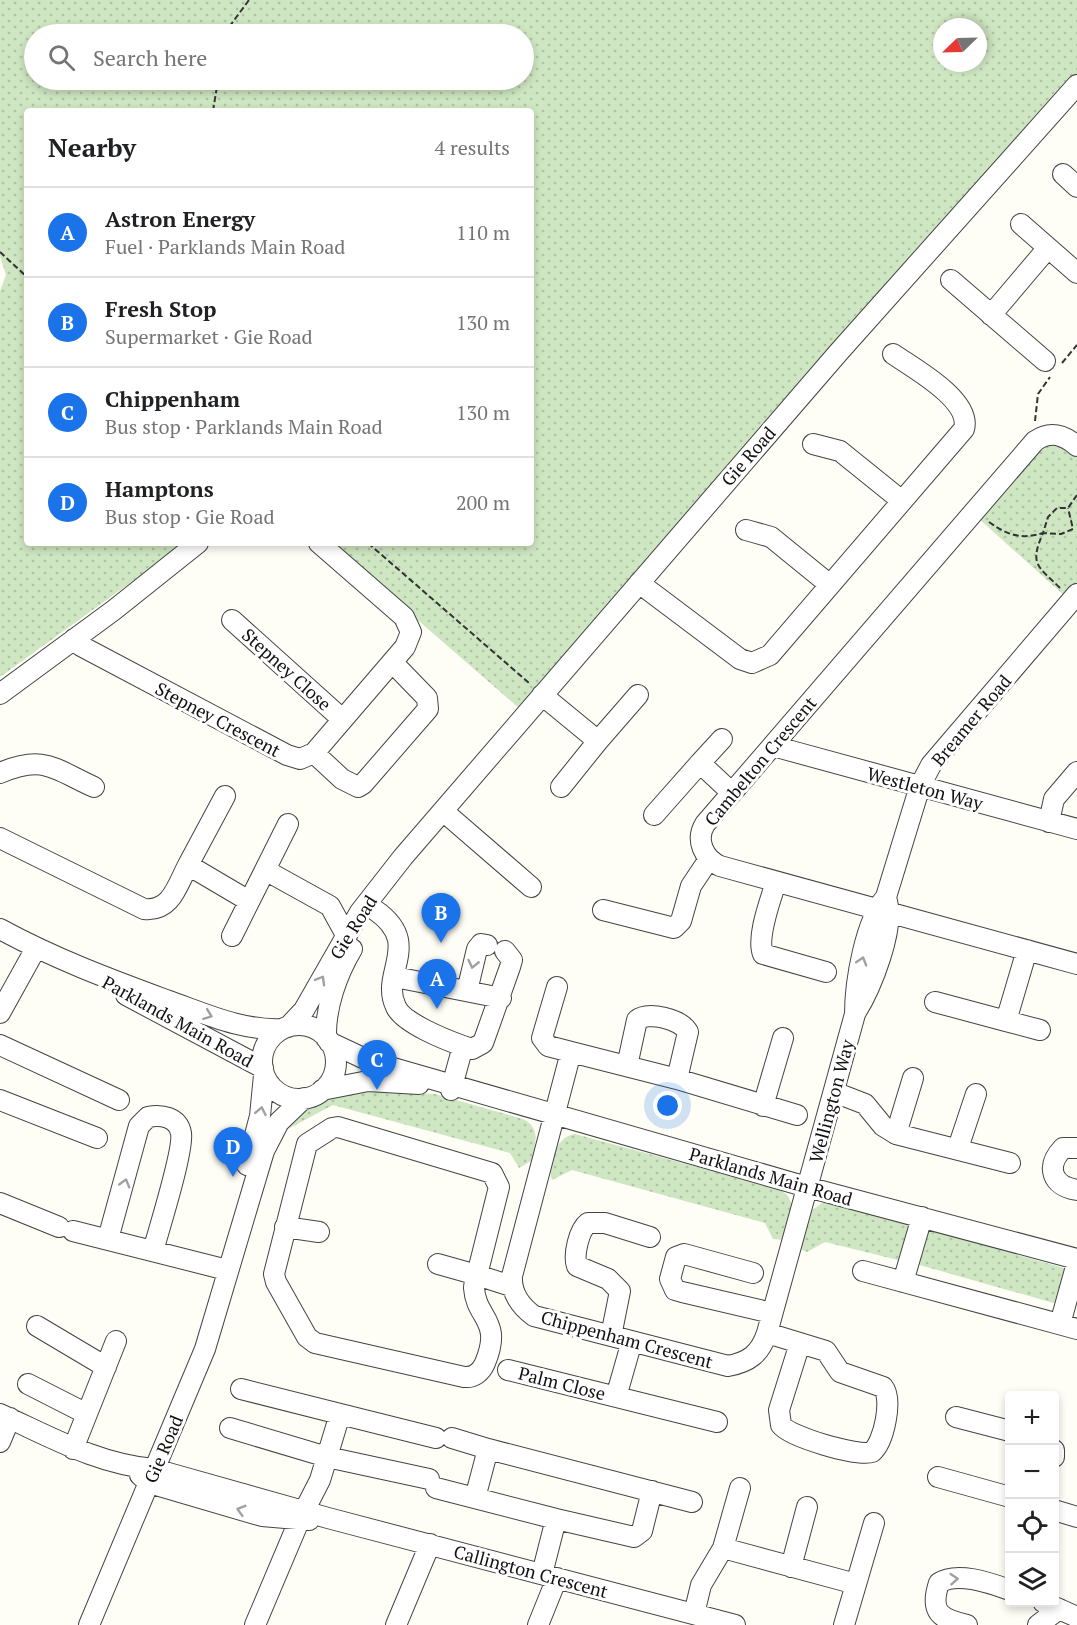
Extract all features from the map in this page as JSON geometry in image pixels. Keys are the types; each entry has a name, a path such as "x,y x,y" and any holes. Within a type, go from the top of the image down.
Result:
{"street":[{"name":"Gie Road","path":"285,1028 304,1010 346,935 370,908 425,832 936,242 1077,85"},
{"path":"1021,224 1077,273"},
{"path":"991,315 1047,249"},
{"path":"951,280 1051,369"},
{"path":"642,579 673,608 740,659 752,663 770,655 957,438 966,422 957,402 893,354"},
{"path":"1040,438 1057,435 1077,446"},
{"name":"Cambelton Crescent","path":"708,859 702,845 702,831 732,793 1040,438"},
{"path":"813,444 840,451 902,501"},
{"path":"746,530 771,537 830,585"},
{"path":"0,694 194,546"},
{"path":"322,546 407,622 411,632 408,643 314,753 342,779 358,787 428,709 427,698 392,662"},
{"name":"Breamer Road","path":"884,906 920,786 931,765 1075,597"},
{"name":"Stepney Close","path":"232,620 342,719"},
{"name":"Stepney Crescent","path":"74,639 81,646 291,758 305,758 314,753"},
{"path":"542,695 598,741"},
{"path":"561,787 638,695"},
{"path":"654,816 722,739"},
{"name":"Westleton Way","path":"773,746 1077,830"},
{"path":"0,773 30,762 42,763 94,787"},
{"path":"700,763 732,793"},
{"path":"1049,822 1054,799 1077,772"},
{"path":"0,838 144,909 156,910 166,905 225,796"},
{"path":"443,811 531,887"},
{"path":"232,936 288,824"},
{"path":"603,910 674,928 681,921 691,886 708,859 720,866 776,882 884,906 1077,964"},
{"path":"188,866 249,901"},
{"path":"265,870 330,906 370,908 388,920 398,940 392,997 396,1008 404,1017 472,1049 483,1043 501,998 512,960 496,948 481,944 477,949 467,992"},
{"path":"776,882 765,923 761,946 763,954 826,972"},
{"path":"330,906 346,935"},
{"name":"Wellington Way","path":"807,1187 855,1014 855,982 884,906"},
{"name":"Gie Road","path":"328,1040 326,1024 334,990 370,908"},
{"name":"Parklands Main Road","path":"0,929 94,974 223,1021 263,1030 285,1028"},
{"path":"0,1013 36,948"},
{"path":"1006,1021 1027,950"},
{"name":"Parklands Main Road","path":"94,974 133,1000 263,1071"},
{"path":"395,977 501,998"},
{"path":"557,987 542,1038 548,1046 677,1079 796,1115"},
{"path":"934,1002 1040,1030"},
{"path":"627,1066 637,1020 649,1015 682,1024 688,1032 677,1079"},
{"path":"308,1026 328,1040 334,1055 335,1070 322,1090 304,1098 291,1098 278,1092 263,1071 267,1044 285,1028 308,1026"},
{"path":"762,1106 783,1038"},
{"name":"Parklands Main Road","path":"328,1040 363,1059 456,1087 1077,1261"},
{"path":"0,1046 119,1100"},
{"path":"456,1087 463,1046"},
{"path":"438,1264 511,1286 553,1114 571,1052"},
{"name":"Gie Road","path":"227,1270 227,1251 258,1126 263,1071"},
{"path":"896,1134 913,1078"},
{"name":"Parklands Main Road","path":"322,1090 358,1082 388,1081 456,1087"},
{"path":"834,1092 865,1104 883,1126 896,1134 1010,1163"},
{"path":"958,1148 976,1094"},
{"name":"Gie Road","path":"89,1625 205,1349 227,1270 267,1144 279,1122 304,1098"},
{"path":"0,1100 98,1138"},
{"path":"108,1239 139,1126 148,1117 165,1116 175,1122 181,1133 175,1171 153,1251"},
{"path":"338,1127 492,1173 499,1187 477,1275 474,1287 491,1330 491,1343 484,1364 474,1376 464,1377 315,1343 307,1337 276,1282 274,1274 304,1149 332,1128 338,1127"},
{"path":"1077,1148 1063,1148 1053,1176 1055,1181 1066,1188 1077,1190"},
{"name":"Chippenham Crescent","path":"511,1286 517,1299 534,1316 728,1366 747,1362 757,1353 766,1333 807,1187"},
{"path":"0,1203 66,1229 227,1270"},
{"path":"903,1282 922,1217"},
{"path":"611,1336 620,1291 609,1279 581,1270 577,1266 576,1253 583,1228 588,1223 605,1223 650,1237"},
{"path":"285,1227 319,1232"},
{"path":"753,1273 684,1254 675,1257 670,1279 675,1290 772,1313"},
{"path":"863,1271 1068,1327 1077,1261"},
{"path":"37,1326 106,1367"},
{"path":"766,1333 800,1343 826,1351 840,1372 874,1382 886,1391 888,1408 879,1443 872,1452 859,1453 792,1434 781,1425 779,1410 800,1343"},
{"path":"73,1449 116,1341"},
{"name":"Palm Close","path":"616,1397 632,1341"},
{"name":"Palm Close","path":"508,1370 717,1422"},
{"path":"28,1384 87,1414"},
{"path":"241,1389 488,1449 692,1502"},
{"path":"255,1625 320,1480 340,1414"},
{"path":"0,1442 5,1416 73,1449 131,1467 151,1476"},
{"path":"956,1417 1005,1430"},
{"path":"230,1428 475,1498 634,1537 642,1531 652,1491"},
{"path":"475,1498 488,1449"},
{"name":"Callington Crescent","path":"151,1476 262,1516 328,1518 735,1625"},
{"path":"938,1477 1005,1496"},
{"path":"694,1614 701,1585 723,1548 740,1488"},
{"path":"791,1567 807,1508"},
{"path":"1059,1511 1077,1516"},
{"path":"538,1625 550,1576 556,1519"},
{"path":"844,1625 874,1523"},
{"path":"396,1625 430,1544"},
{"path":"723,1548 856,1584"},
{"path":"968,1625 945,1619 939,1614 936,1605 939,1583 952,1578 966,1579 1005,1589"},
{"path":"1038,1625 1050,1607"},
{"path":"1055,1607 1077,1617"}],"path":[{"path":"231,24 249,0"},
{"path":"213,108 216,90"},
{"path":"0,252 24,274"},
{"path":"1040,438 1035,422 1037,400 1041,389 1051,369 1077,345"},
{"path":"975,511 998,528 1026,538 1042,533 1060,534 1073,530 1068,508 1077,495"},
{"path":"1068,508 1057,508 1048,517 1035,552 1038,566 1075,597"},
{"path":"371,546 542,695"}],"green space":[{"path":"0,0 1077,0 1077,75 520,709 332,546 534,546 534,108 24,108 24,546 181,546 0,677 0,291 6,275 0,256"},
{"path":"1054,442 1077,453 1077,584 1066,597 978,518 1040,447"},
{"path":"382,1091 435,1094 523,1119 535,1132 536,1138 531,1161 519,1168 510,1153 333,1105 284,1131 302,1111 314,1105 341,1096"},
{"path":"575,1134 779,1189 787,1195 793,1206 784,1240 773,1239 765,1223 572,1170 552,1180 551,1166 554,1152 563,1140"},
{"path":"822,1203 831,1203 907,1224 911,1231 902,1261 825,1242 807,1252 800,1249 811,1211"},
{"path":"930,1230 1064,1268 1066,1276 1057,1304 916,1264 924,1235"}],"place":[{"name":"Fresh Stop","path":"441,943"},
{"name":"Astron Energy","path":"437,1009"},
{"name":"Chippenham","path":"377,1090"},
{"name":"Hamptons","path":"233,1177"}]}
